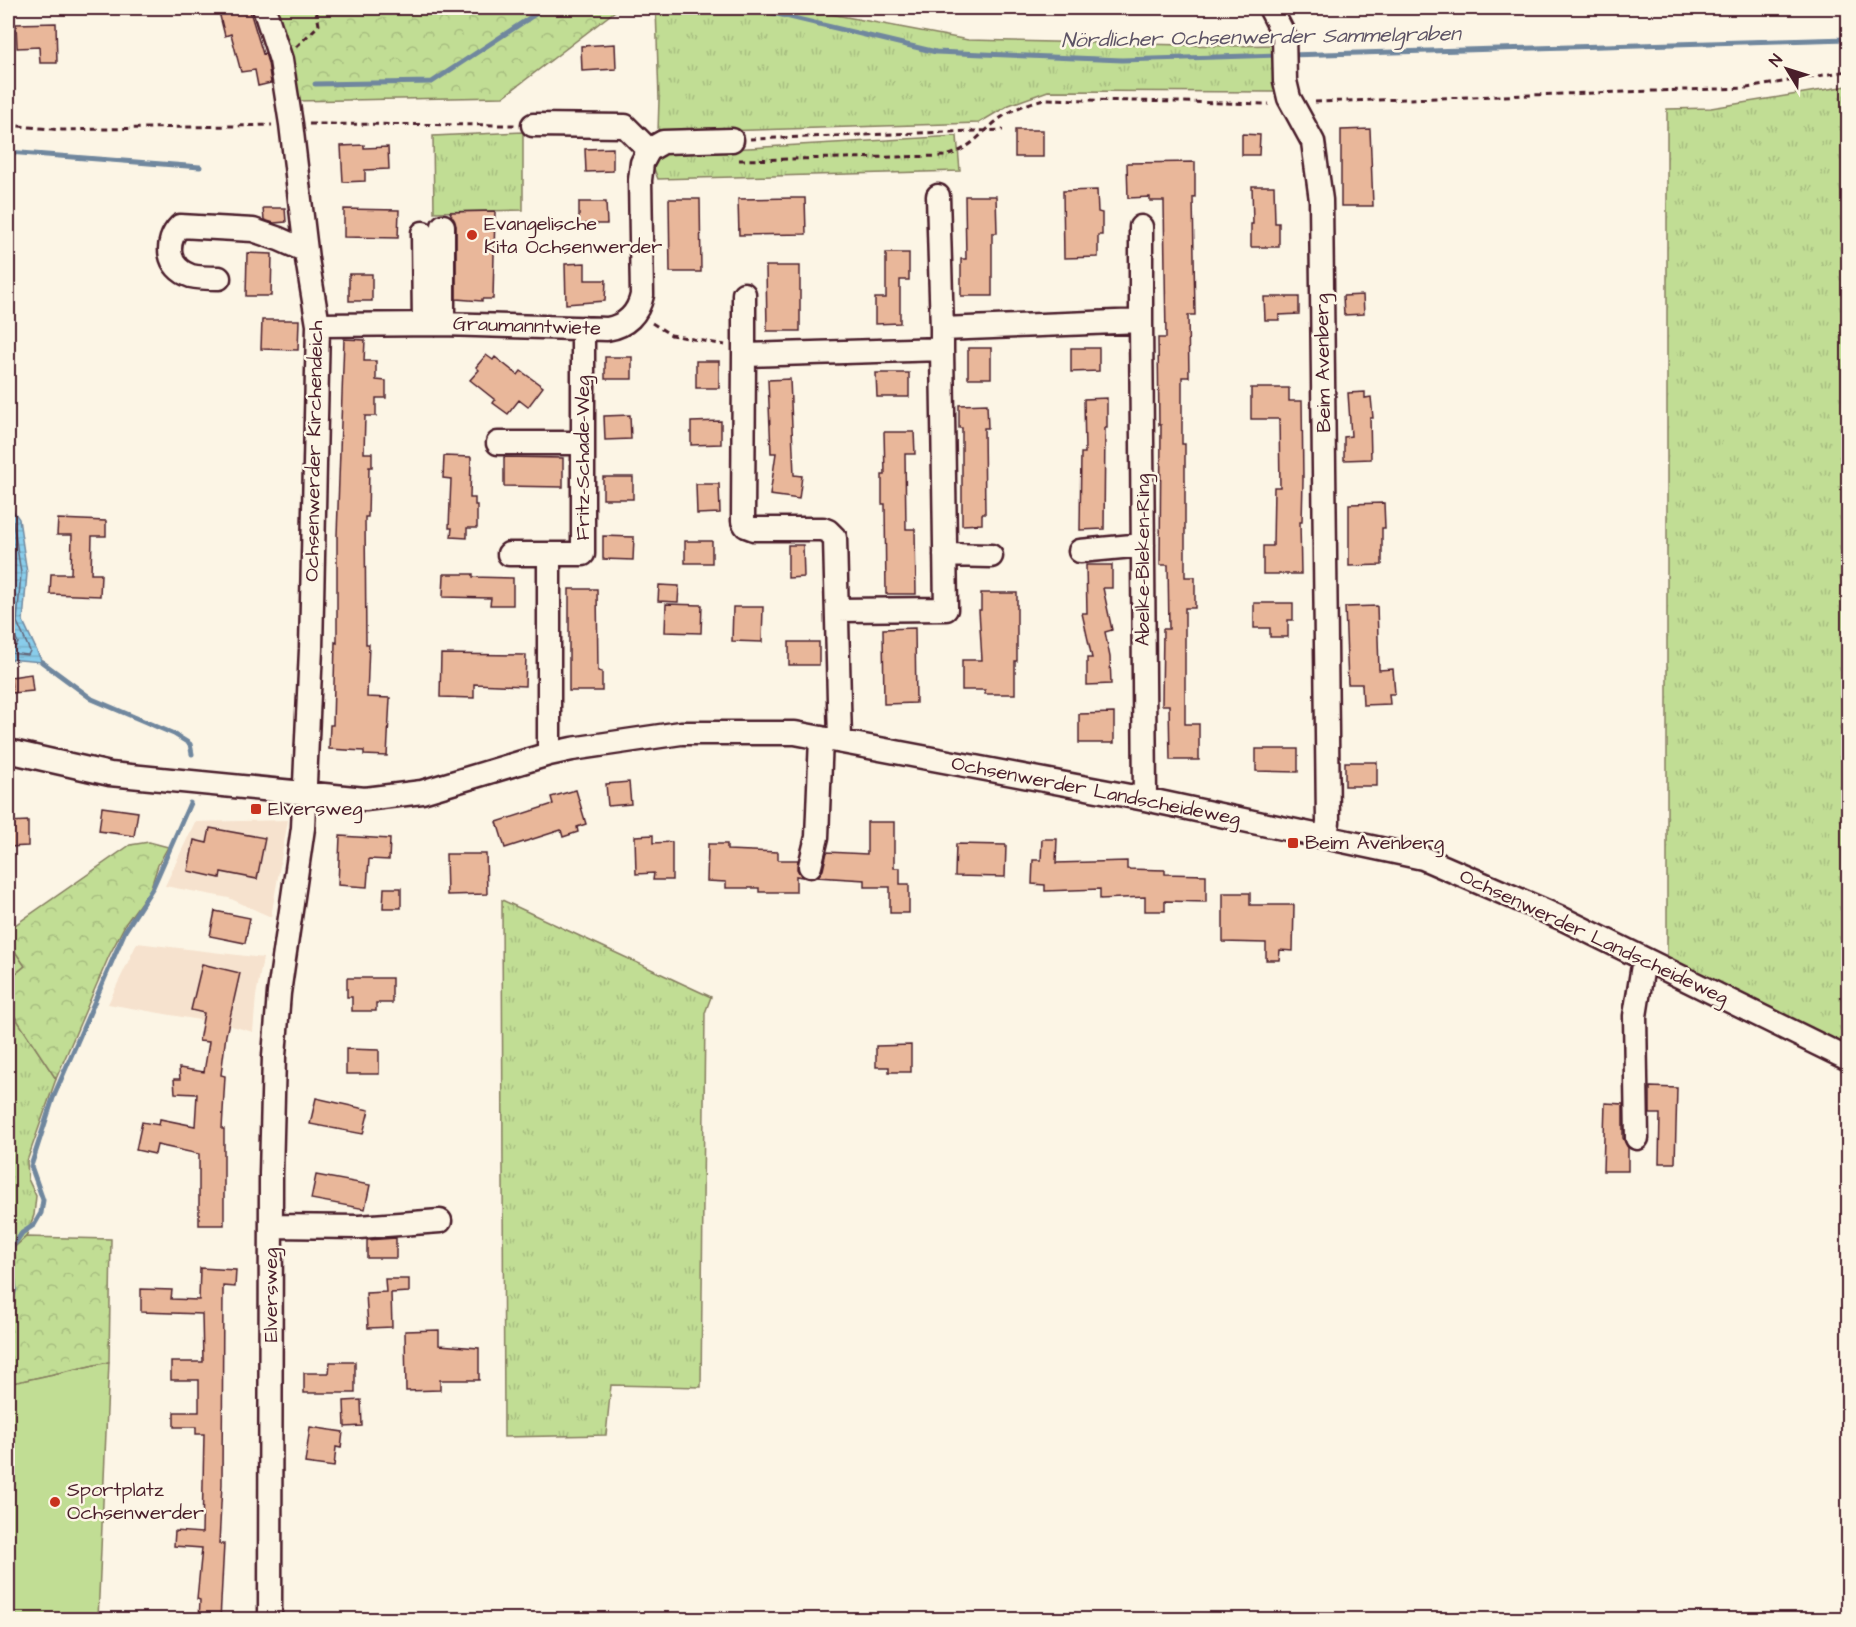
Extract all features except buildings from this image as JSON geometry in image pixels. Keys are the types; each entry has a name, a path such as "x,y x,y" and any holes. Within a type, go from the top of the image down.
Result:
{"street":[{"name":"Ochsenwerder Kirchendeich","path":"264,8 281,60 318,325 311,649 305,792"},
{"name":"Beim Avenberg","path":"1270,8 1281,27 1285,44 1287,90 1302,103 1313,142 1321,200 1328,822 1326,837"},
{"path":"533,125 625,126 649,150"},
{"path":"637,311 642,295 640,180 642,163 649,150 663,142 732,150"},
{"path":"837,610 946,609 938,196"},
{"path":"219,278 192,276 176,266 169,249 171,238 180,226 253,230 306,251"},
{"name":"Abelke-Bleken-Ring","path":"1141,226 1145,799"},
{"path":"433,229 434,324"},
{"path":"744,294 742,521 746,526 754,529 823,529 835,538 837,610 831,739 817,837 810,866"},
{"name":"Graumanntwiete","path":"318,325 434,324 616,328 630,319 637,311"},
{"path":"744,352 942,339 1141,321"},
{"name":"Fritz-Schade-Weg","path":"509,554 583,554 583,328"},
{"path":"498,443 583,443"},
{"path":"1080,551 1143,545"},
{"name":"Fritz-Schade-Weg","path":"549,554 549,754"},
{"path":"945,555 991,556"},
{"name":"Ochsenwerder Landscheideweg","path":"8,751 110,774 365,799 422,792 549,754 681,733 795,733 831,739 1145,799 1423,858 1561,918 1848,1059"},
{"name":"Elversweg","path":"270,1620 274,1056 279,993 303,828 305,792"},
{"path":"1637,1138 1635,1016 1644,959"},
{"path":"271,1226 359,1227 440,1221"}],"path":[{"path":"281,60 319,25 316,8"},
{"path":"732,150 945,156 969,147 1003,116 1021,106 1044,99 1302,103 1747,88 1848,70"},
{"path":"8,125 62,130 291,124 533,125"},
{"path":"732,150 1003,129"},
{"path":"637,311 660,330 671,335 744,352"}],"shaded area":[{"path":"288,820 271,917 229,898 165,886 195,822"},
{"path":"137,943 263,958 256,996 253,1032 228,1025 108,1004"}],"green space":[{"path":"272,8 364,8 369,10 371,8 619,8 503,97 296,101"},
{"path":"656,8 799,8 968,40 1275,45 1276,92 1048,91 1009,105 979,123 658,133"},
{"path":"1848,86 1848,1048 1667,962 1667,109 1711,108"},
{"path":"523,132 523,210 434,212 433,136"},
{"path":"957,136 960,171 658,179 650,159 666,150 695,151"},
{"path":"149,842 168,847 158,865 150,890 126,923 109,956 56,1079 8,1006 8,980 25,966 8,941 8,930 130,845"},
{"path":"502,900 711,997 705,1013 701,1387 611,1385 606,1435 504,1437"},
{"path":"8,941 25,966 8,980"},
{"path":"8,1006 56,1079 27,1161 28,1179 36,1196 34,1215 26,1237 8,1253"},
{"path":"26,1237 111,1239 109,1362 8,1384 8,1253"},
{"name":"Sportplatz Ochsenwerder","path":"109,1362 98,1619 8,1619 8,1384"}],"water":[{"path":"8,503 19,519 27,573 23,621 42,662 8,659"}],"waterway":[{"name":"Nördlicher Ochsenwerder Sammelgraben","path":"315,84 432,82 540,11 602,8"},
{"name":"Nördlicher Ochsenwerder Sammelgraben","path":"752,8 936,52 1122,60 1280,55"},
{"name":"Nördlicher Ochsenwerder Sammelgraben","path":"1289,55 1848,39"},
{"name":"Nördlicher Ochsenwerder Sammelgraben","path":"8,152 200,167"},
{"path":"42,662 92,699 174,734 190,744 192,754"},
{"path":"8,1309 15,1289 11,1259 13,1246 22,1233 34,1225 41,1213 43,1200 31,1166 53,1098 125,931 153,887 190,803"}],"place":[{"name":"Evangelische Kita Ochsenwerder","path":"472,235"},
{"name":"Elversweg","path":"256,809"},
{"name":"Beim Avenberg","path":"1293,843"},
{"name":"Sportplatz Ochsenwerder","path":"55,1502"}]}
